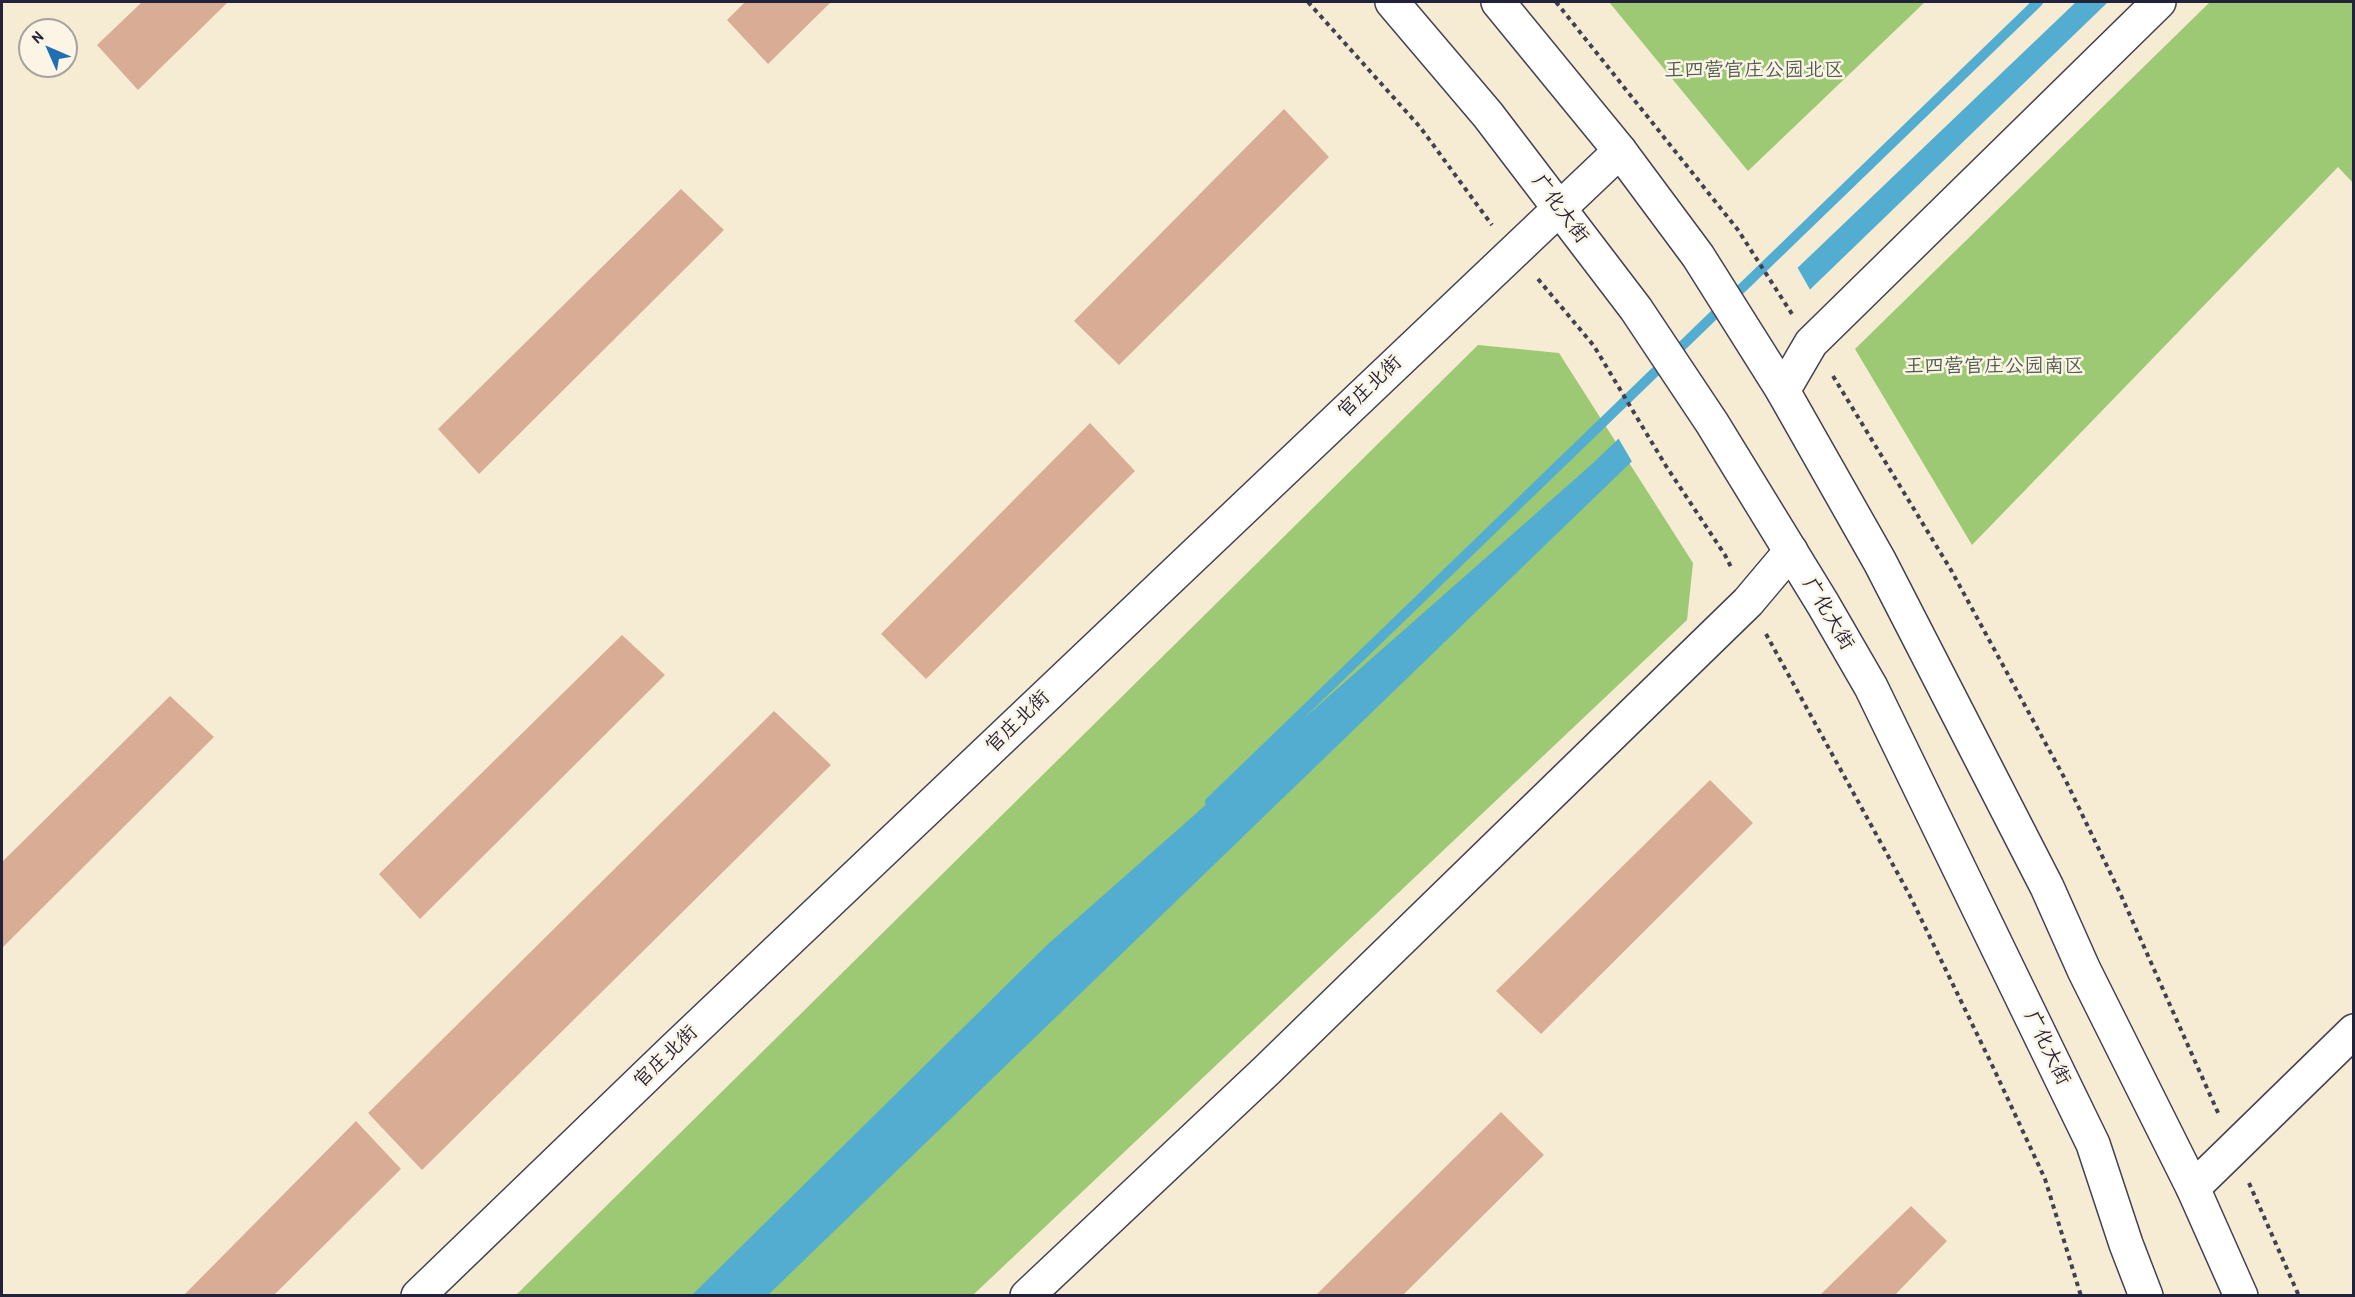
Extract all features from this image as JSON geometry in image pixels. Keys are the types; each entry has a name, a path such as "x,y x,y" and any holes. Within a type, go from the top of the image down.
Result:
{"street":[{"name":"广化大街","path":"1392,2 1488,115 1636,309 1712,423 1871,687 2093,1144 2146,1296"},
{"path":"1498,2 1620,152 1698,256 1775,378 1880,562 2047,887 2084,970 2193,1188 2241,1296"},
{"path":"1775,378 1805,334 2159,2"},
{"name":"官庄北街","path":"418,1296 670,1052 1620,152"},
{"path":"1027,1296 1266,1071 1748,602 1791,551"},
{"path":"2193,1188 2354,1031"}],"path":[{"path":"1308,2 1420,128 1488,219 1594,346 1666,466 1725,555 1748,602 1909,894 1993,1067 2045,1179 2081,1296"},
{"path":"1556,2 1738,230 1951,570 2065,779 2125,904 2299,1296"}],"green space":[{"name":"王四营官庄公园北区","path":"1609,2 1925,2 1748,171"},
{"name":"王四营官庄公园南区","path":"2210,2 2353,2 2353,183 2338,167 1972,545 1855,349"},
{"path":"1478,345 1559,353 1693,563 1687,620 973,1295 515,1296"}],"water":[{"path":"2076,2 2108,2 768,1295 691,1296 1047,945 1592,464"}],"pier":[{"path":"1796,265 1812,293 1634,465 1617,436"}],"building":[{"path":"142,2 228,2 138,90 97,45"},
{"path":"745,2 831,2 768,64 727,20"},
{"path":"1284,109 1329,157 1119,365 1074,321"},
{"path":"681,189 724,230 479,474 438,429"},
{"path":"1090,423 1135,471 926,679 881,634"},
{"path":"622,635 665,675 420,919 379,874"},
{"path":"170,696 214,737 2,948 2,862"},
{"path":"774,711 831,765 422,1170 368,1113"},
{"path":"1710,780 1753,823 1541,1034 1496,991"},
{"path":"1501,1112 1544,1155 1402,1296 1315,1296"},
{"path":"356,1121 401,1169 273,1296 183,1296"},
{"path":"1911,1206 1947,1241 1894,1296 1819,1296"}],"waterway":[{"path":"1210,802 2038,2"}]}
